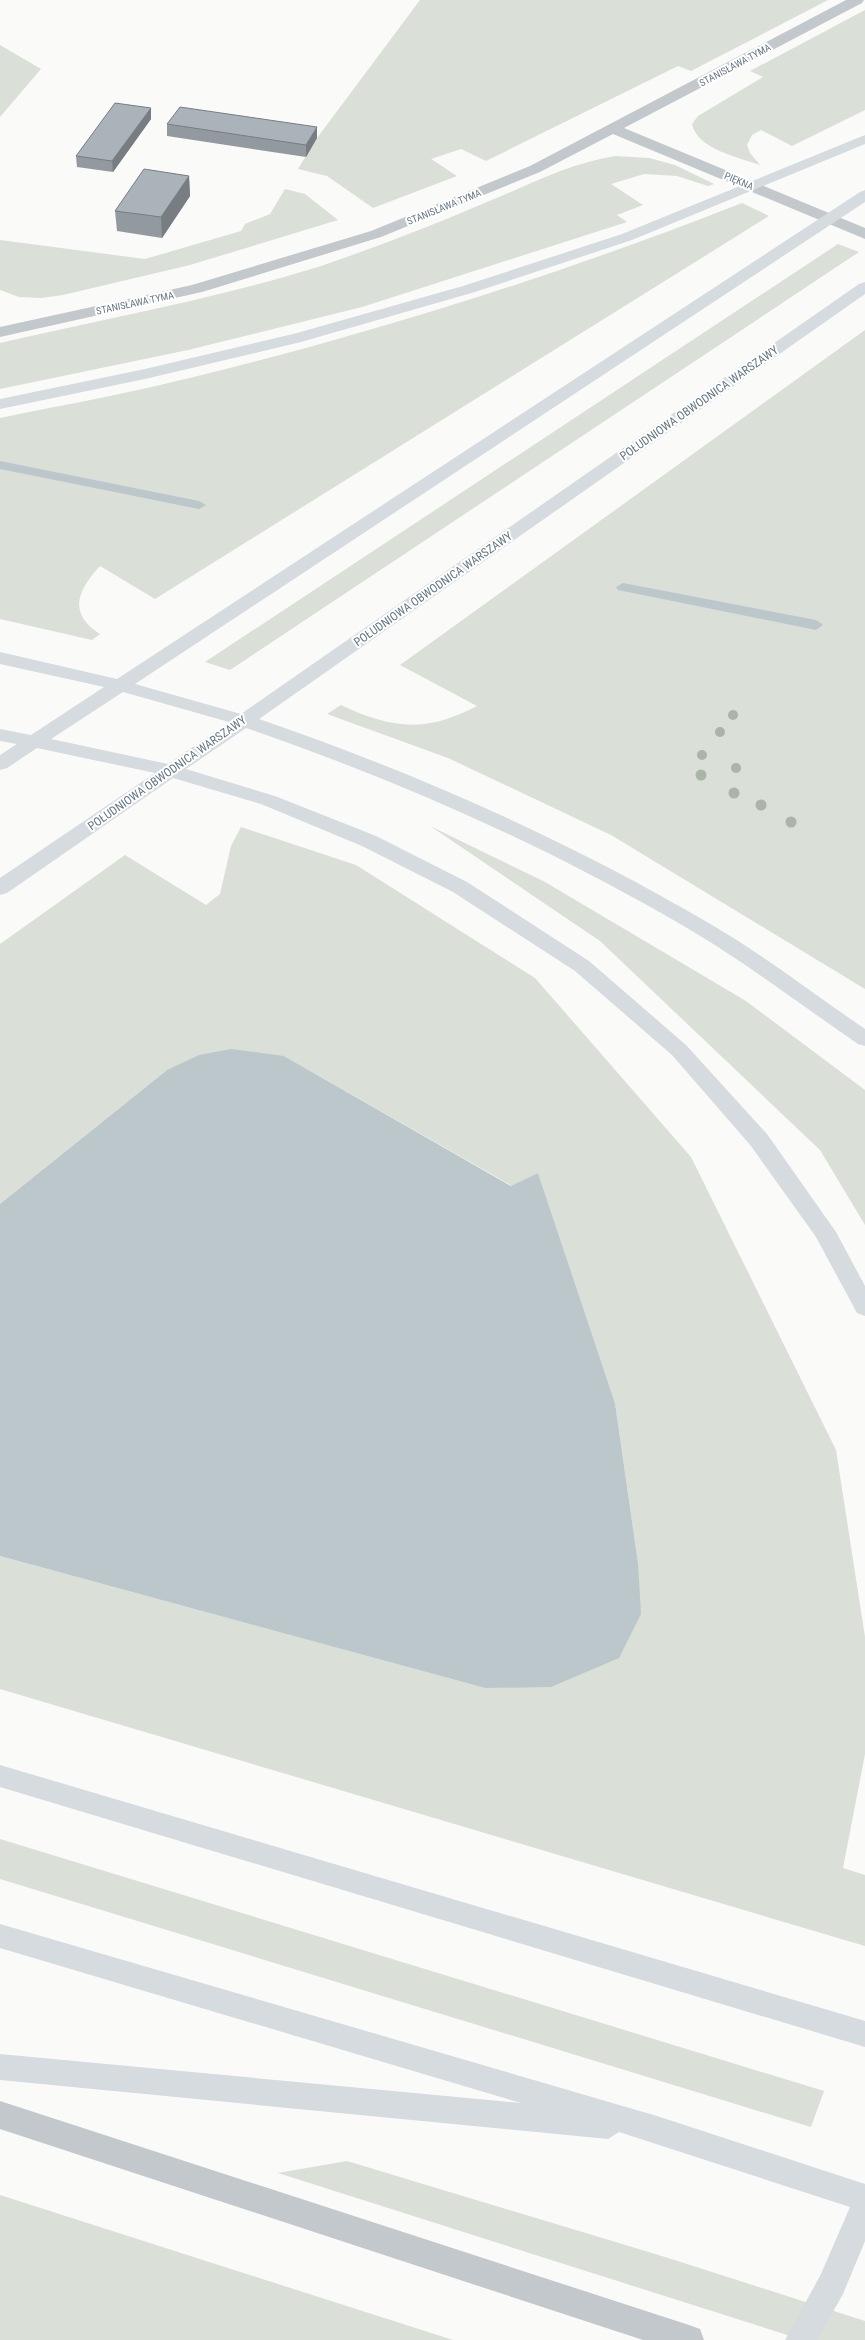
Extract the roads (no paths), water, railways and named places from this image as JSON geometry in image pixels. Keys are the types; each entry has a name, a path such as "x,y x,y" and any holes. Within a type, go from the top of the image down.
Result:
{"highway":[{"path":"0,404 145,374 316,333 469,289 628,237 786,173 865,139"},
{"path":"0,764 811,232 860,198"},
{"name":"POŁUDNIOWA OBWODNICA WARSZAWY","path":"0,888 289,690 865,288"},
{"path":"0,658 178,700 330,749 456,800 561,850 715,936 865,1039"},
{"path":"0,734 147,764 268,800 369,841 460,887 582,966 679,1050 759,1140 825,1232 865,1307"},
{"path":"0,1776 865,2034"},
{"path":"0,1936 657,2130 865,2198"},
{"path":"0,2068 657,2130"},
{"path":"800,2340 832,2284 865,2206"}],"street":[{"name":"STANISŁAWA TYMA","path":"0,332 196,289 376,234 529,172 614,129 857,0"},
{"name":"PIĘKNA","path":"614,129 865,234"},
{"path":"0,2115 689,2340"}],"waterway":[{"path":"0,465 199,505"},
{"path":"623,587 816,625"}]}
